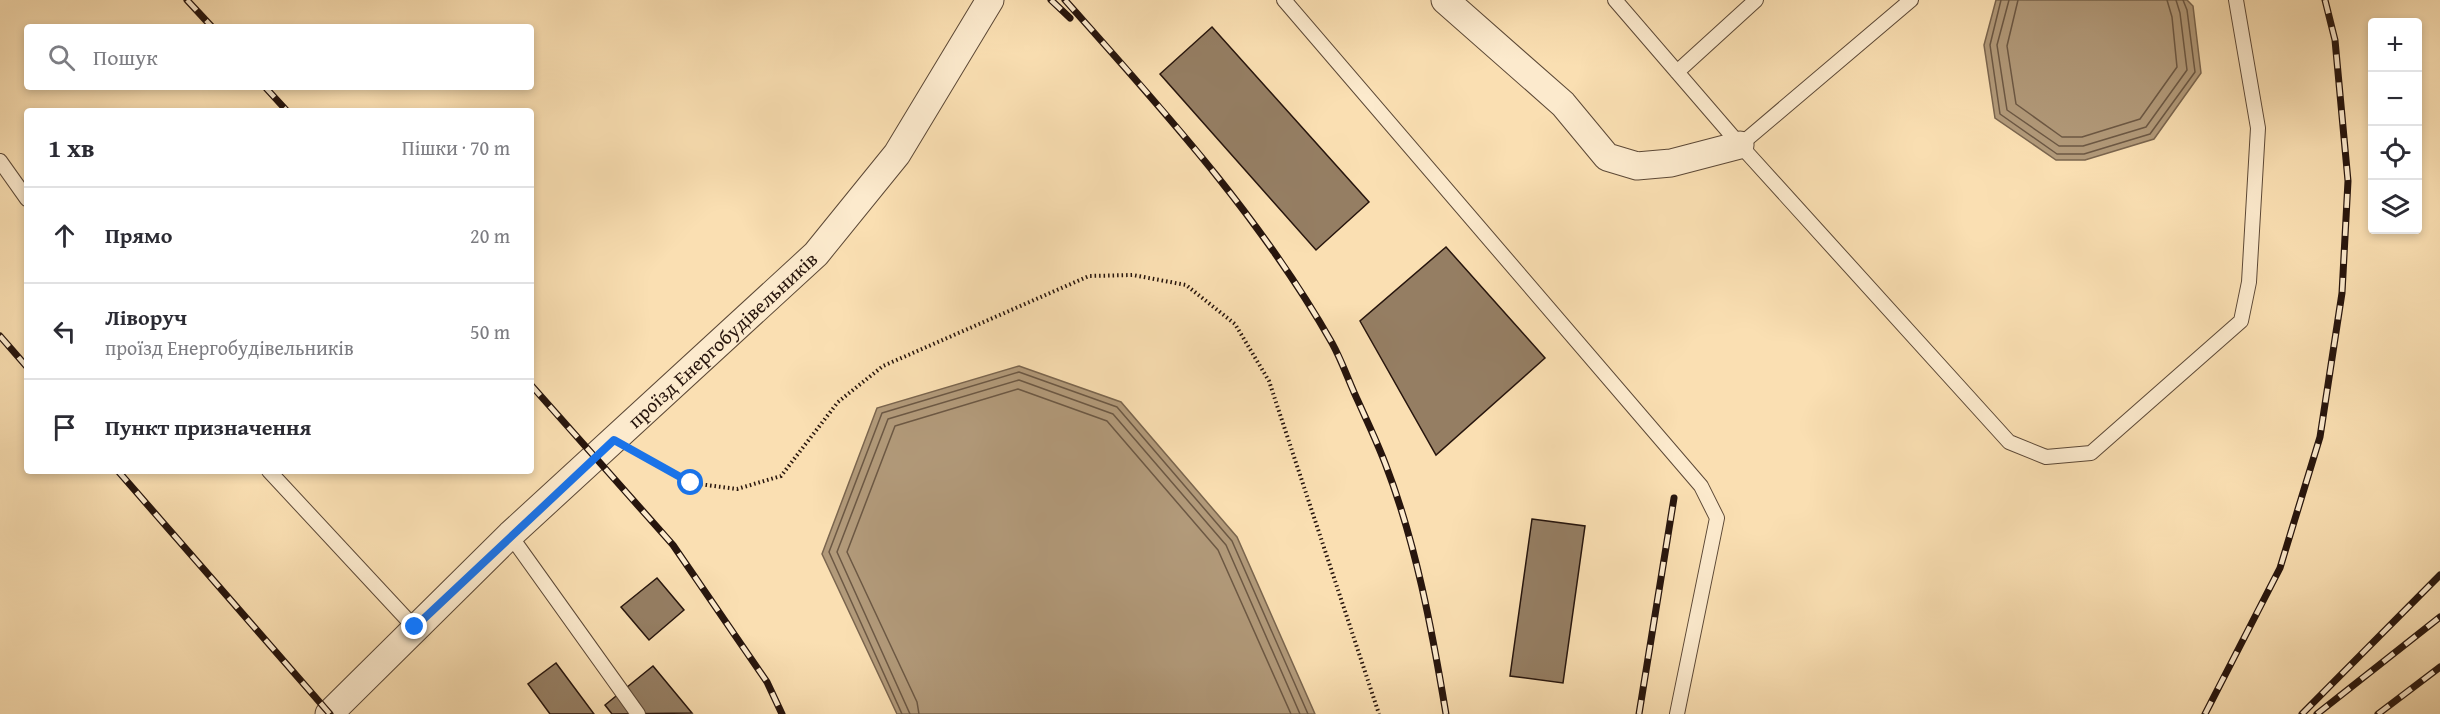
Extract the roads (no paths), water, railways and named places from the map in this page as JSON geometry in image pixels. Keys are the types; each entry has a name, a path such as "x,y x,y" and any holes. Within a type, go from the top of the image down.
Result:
{"street":[{"name":"проїзд Енергобудівельників","path":"329,714 510,535 816,254 897,154 990,0"},
{"path":"1445,0 1563,104 1606,157 1637,166 1671,163 1740,145"}],"lane":[{"path":"1284,0 1701,486 1717,518 1677,714"},
{"path":"1615,0 1740,145 2009,442 2046,457 2091,453 2241,321 2248,282 2258,128 2236,0"},
{"path":"1677,72 1756,0"},
{"path":"1740,145 1911,0"},
{"path":"0,161 24,196"},
{"path":"272,474 415,627"},
{"path":"510,535 638,714"}],"water":[{"path":"1996,0 2187,0 2193,6 2201,73 2154,139 2085,160 2056,160 1995,118 1984,45"},
{"path":"1019,366 1121,402 1237,537 1315,714 897,714 822,554 877,408"}],"railway":[{"path":"187,0 209,24"},
{"path":"1051,0 1070,18"},
{"path":"1065,0 1208,164 1273,251 1304,296 1332,343 1382,455 1406,524 1429,619 1446,714"},
{"path":"2205,714 2280,568 2320,437 2342,293 2348,181 2335,40 2325,0"},
{"path":"268,90 284,108"},
{"path":"0,336 24,364"},
{"path":"534,388 673,545 767,682 782,714"},
{"path":"121,474 330,714"},
{"path":"1639,714 1674,498"},
{"path":"2302,714 2440,575"},
{"path":"2317,714 2440,617"},
{"path":"2378,714 2440,667"}]}
